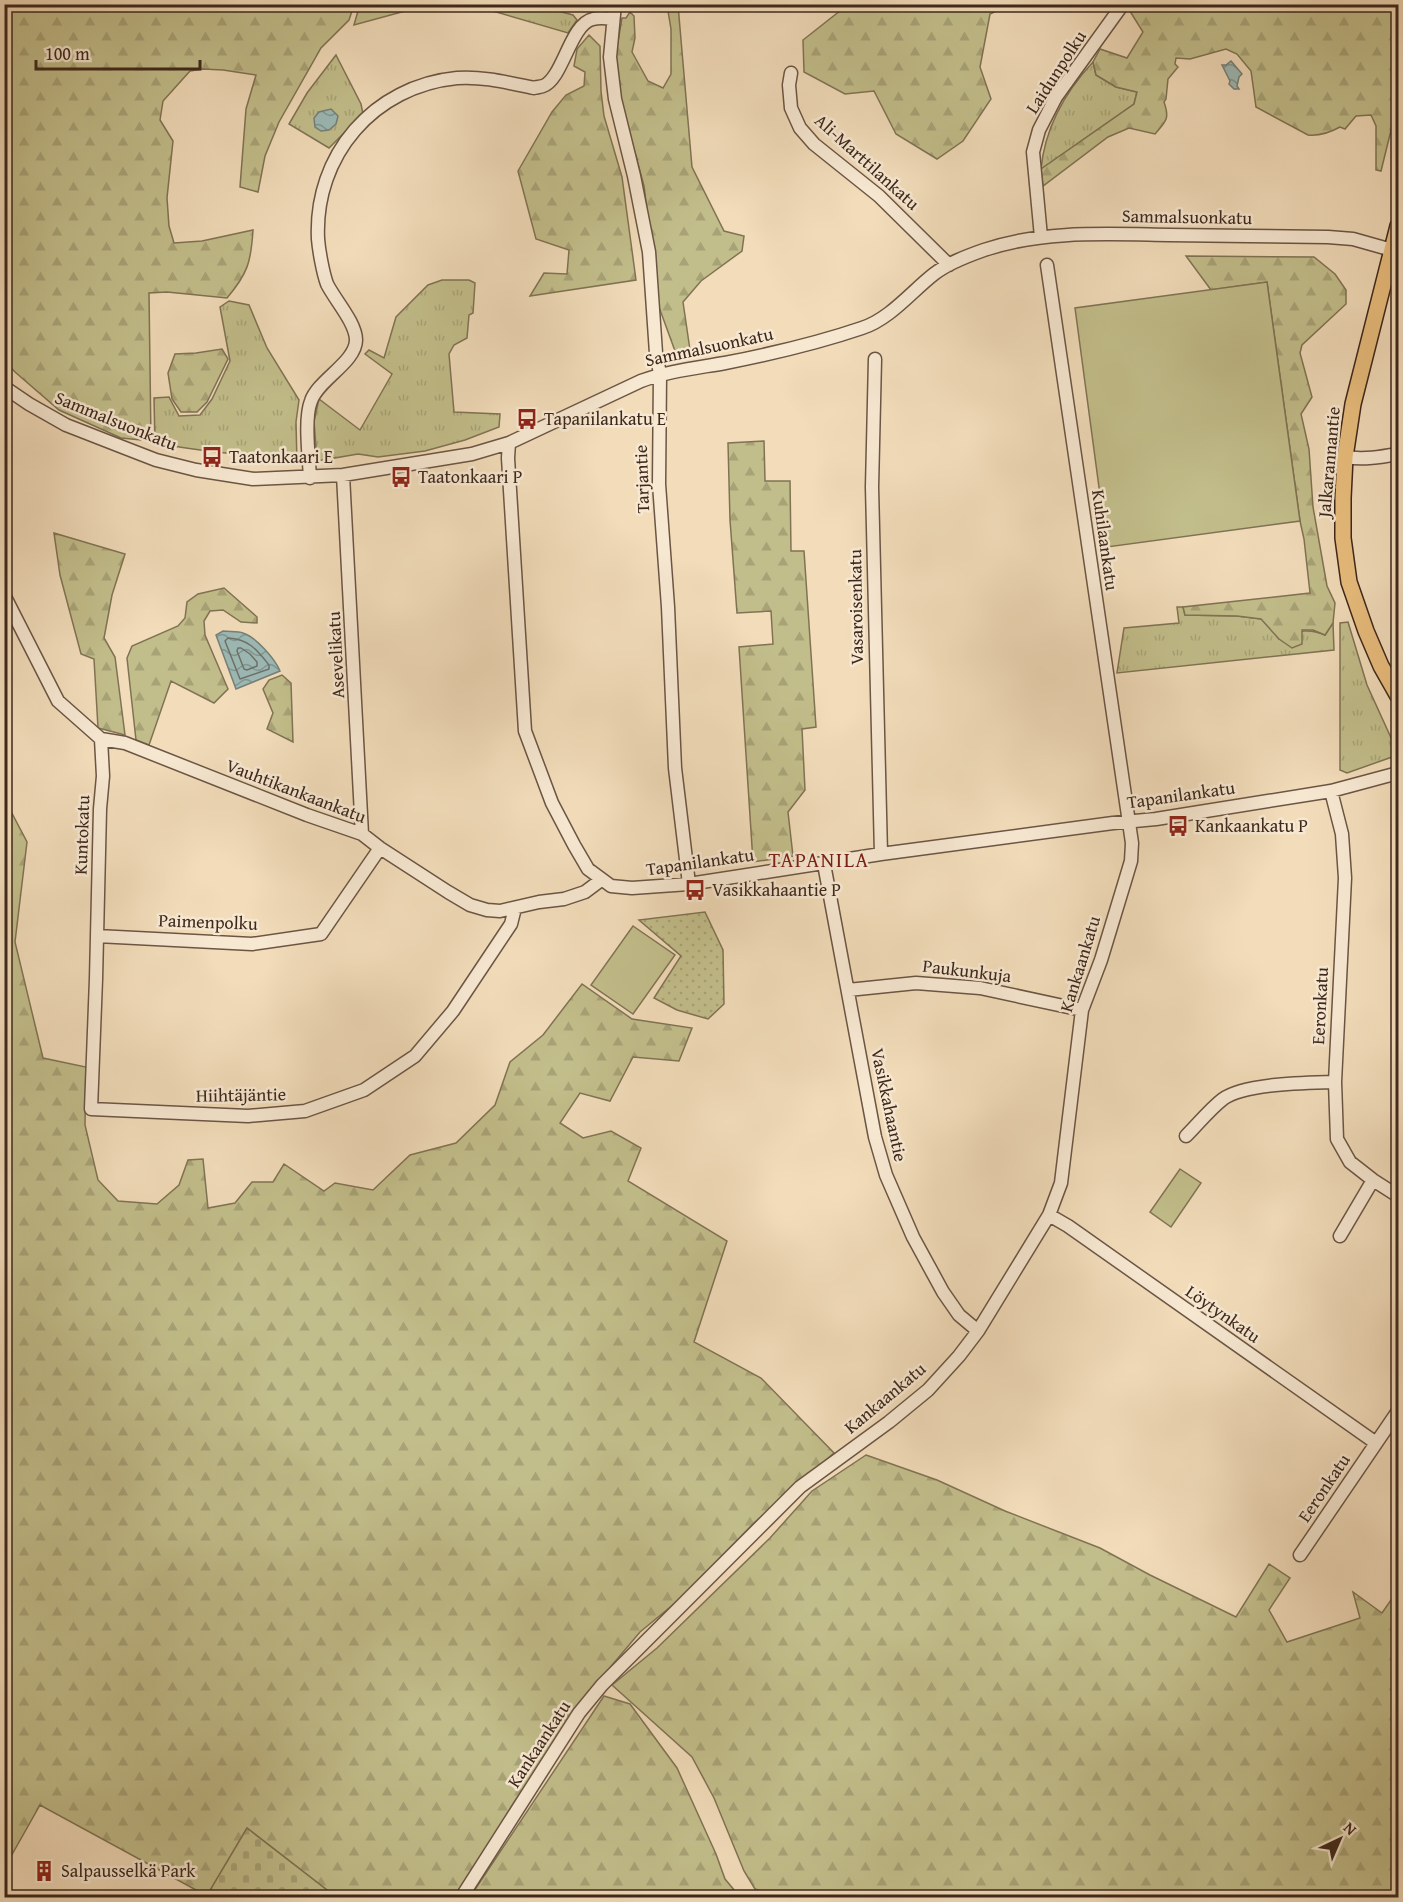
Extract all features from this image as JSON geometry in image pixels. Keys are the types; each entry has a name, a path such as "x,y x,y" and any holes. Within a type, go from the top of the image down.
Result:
{"main road":[{"name":"Jalkarannantie","path":"1398,226 1395,252 1353,404 1345,458 1343,498 1343,538 1349,582 1381,666 1398,696"}],"street":[{"name":"Tarjantie","path":"615,4 610,57 615,99 634,176 649,252 656,353 660,374 659,484 668,608 675,768 689,884"},
{"name":"Laidunpolku","path":"1041,237 1034,152 1040,130 1056,97 1123,4"},
{"path":"310,478 308,412 310,401 315,392 350,356 355,348 356,340 354,330 326,282 318,240 320,197 332,164 349,134 376,109 408,91 443,80 474,77 534,88 544,86 552,77 586,21 612,19"},
{"name":"Ali-Marttilankatu","path":"790,73 791,108 800,128 814,144 879,196 949,265"},
{"name":"Sammalsuonkatu","path":"4,387 66,425 156,460 196,470 253,479 344,475 452,458 509,443 660,374 763,355 864,327 892,309 949,265 985,250 1041,237 1093,234 1328,237 1353,239 1395,252"},
{"name":"Kuhilaankatu","path":"1047,265 1130,821"},
{"name":"Vasaroisenkatu","path":"875,359 872,487 881,854"},
{"path":"509,443 508,458 525,731 552,802 588,869 601,880"},
{"path":"1345,458 1376,458 1398,454"},
{"name":"Asevelikatu","path":"344,475 362,834"},
{"path":"4,595 58,701 101,739"},
{"name":"Vauhtikankaankatu","path":"101,739 125,743 297,811 362,834 380,848 470,905 500,911 564,899 585,892 601,880"},
{"name":"Kuntokatu","path":"91,1109 100,809 103,776 101,739"},
{"name":"Tapanilankatu","path":"601,880 611,886 632,888 689,884 881,854 1156,819 1332,791 1398,773"},
{"name":"Eeronkatu","path":"1332,791 1342,834 1345,878 1335,1082 1337,1139 1350,1162 1398,1196"},
{"name":"Kankaankatu","path":"461,1898 579,1713 602,1685 800,1487 889,1422 928,1390 959,1356 978,1330 1049,1215 1061,1183 1082,1010 1101,960 1131,861 1130,821"},
{"name":"Paimenpolku","path":"97,936 252,944 321,934 380,848"},
{"name":"Vasikkahaantie","path":"824,864 874,1137 886,1175 913,1237 943,1292 959,1316 978,1330"},
{"name":"Hiihtäjäntie","path":"91,1109 248,1116 304,1111 364,1090 415,1056 453,1011 511,924 515,908"},
{"name":"Paukunkuja","path":"848,990 916,983 958,986 1000,991 1082,1010"},
{"path":"1186,1136 1222,1100 1230,1096 1258,1087 1335,1082"},
{"path":"1340,1236 1373,1180"},
{"name":"Löytynkatu","path":"1049,1215 1068,1226 1376,1443"},
{"name":"Eeronkatu","path":"1300,1555 1398,1411"}],"green space":[{"path":"360,4 472,5 409,10 354,25"},
{"path":"4,5 354,5 349,20 321,48 279,122 265,156 258,192 240,187 246,109 256,75 223,70 190,71 163,101 160,120 173,141 167,198 169,226 174,243 202,241 253,230 247,267 227,298 167,292 149,293 151,441 121,438 59,410 5,361"},
{"path":"472,5 535,5 573,15 577,20 568,33"},
{"path":"667,5 678,5 692,167 724,231 744,236 742,251 701,281 683,302 690,350 675,351 659,307 644,186 621,101 616,54 622,18 626,18 630,12 634,16 635,38 632,52 648,81 663,88 671,74 671,29"},
{"path":"838,5 1009,5 990,14 980,67 991,99 963,141 937,159 896,134 874,91 845,94 804,72 803,40 841,10"},
{"path":"1131,5 1398,5 1398,102 1381,171 1376,170 1376,126 1371,115 1356,116 1345,129 1340,127 1325,133 1308,135 1256,107 1251,71 1237,54 1226,49 1190,59 1176,58 1175,64 1178,67 1168,79 1164,102 1167,112 1166,120 1155,134 1129,128 1108,137 1043,186 1041,169 1134,104 1137,92 1116,87 1096,75 1093,62 1100,49 1127,58 1143,32 1128,8"},
{"path":"589,35 600,46 604,116 622,177 636,280 530,296 544,273 567,274 569,250 536,239 518,171 552,112 566,95 584,86 585,72 574,66 577,49"},
{"path":"336,55 361,104 363,114 329,148 289,124 307,93"},
{"path":"1093,62 1096,75 1116,87 1137,92 1134,104 1041,169 1047,139 1058,111 1065,98"},
{"path":"1186,256 1314,257 1335,274 1346,290 1346,304 1302,345 1300,353 1312,397 1301,414 1309,449 1313,507 1327,586 1335,603 1333,623 1325,635 1313,630 1302,630 1302,644 1292,648 1279,639 1261,619 1185,615 1183,607 1310,593 1267,282 1211,290"},
{"path":"442,280 469,280 475,283 473,313 469,315 467,338 454,345 449,354 454,412 500,414 499,427 465,440 425,451 378,457 358,454 317,461 314,421 319,399 360,430 392,374 365,354 369,350 384,358 396,317 428,285"},
{"path":"1267,282 1300,521 1107,547 1075,308"},
{"path":"229,301 249,305 267,348 299,400 296,422 297,464 155,443 154,398 169,397 179,416 200,415 212,399 230,361 220,307"},
{"path":"222,349 228,359 207,402 197,412 181,412 172,399 168,373 175,354"},
{"path":"764,441 765,481 790,481 791,551 804,551 816,727 802,729 805,790 788,812 793,856 753,862 739,647 773,644 771,611 737,613 730,520 728,443"},
{"path":"54,533 125,554 112,595 104,638 115,657 125,735 98,728 94,659 81,654 60,575"},
{"path":"224,588 257,617 257,623 241,622 223,610 210,611 204,621 205,635 228,689 214,703 171,681 149,745 136,740 127,658 132,646 178,626 185,618 187,602 198,594"},
{"path":"1177,607 1183,607 1185,615 1262,619 1279,639 1307,631 1325,635 1333,623 1334,650 1117,673 1124,628 1179,623"},
{"path":"1348,622 1367,685 1397,751 1392,757 1347,773 1340,770 1340,623"},
{"path":"282,675 291,683 293,742 267,729 273,713 263,689 269,680"},
{"path":"5,800 27,842 15,942 43,1058 86,1067 85,1125 98,1180 118,1201 157,1204 179,1185 188,1160 203,1159 208,1208 235,1203 252,1182 273,1182 284,1164 324,1191 335,1183 373,1190 410,1155 456,1143 495,1105 510,1062 543,1035 582,984 632,1019 692,1028 679,1061 633,1057 610,1101 580,1093 560,1123 583,1138 611,1131 641,1148 628,1181 727,1241 694,1342 761,1378 834,1453 755,1522 680,1599 640,1632 602,1677 455,1897 336,1897 247,1828 207,1896 40,1805 5,1867"},
{"path":"705,912 723,950 724,1004 708,1019 677,1010 654,998 681,956 639,920"},
{"path":"633,926 675,955 633,1014 591,985"},
{"path":"1180,1169 1201,1183 1171,1227 1150,1212"},
{"path":"866,1455 937,1480 1005,1511 1100,1548 1236,1617 1269,1564 1290,1578 1269,1610 1287,1642 1360,1618 1353,1592 1382,1613 1398,1590 1398,1897 783,1898 755,1889 744,1871 714,1798 692,1757 612,1685 657,1648 770,1538 812,1491"},
{"path":"604,1696 630,1704 677,1768 725,1879 740,1897 470,1897"},
{"path":"247,1828 336,1897 206,1897"}],"water":[{"path":"1231,61 1242,74 1237,86 1239,89 1234,89 1229,84 1230,81 1222,65"},
{"path":"331,109 338,116 336,124 329,130 321,131 315,127 314,118 319,112"},
{"path":"223,631 241,632 254,639 270,655 280,671 236,689 216,635"}],"place":[{"name":"Tapanilankatu E","path":"527,419"},
{"name":"Taatonkaari E","path":"212,457"},
{"name":"Taatonkaari P","path":"401,477"},
{"name":"Kankaankatu P","path":"1178,826"},
{"name":"Vasikkahaantie P","path":"695,890"},
{"name":"Salpausselkä Park","path":"44,1871"}],"district":[{"name":"TAPANILA","path":"819,860"}]}
